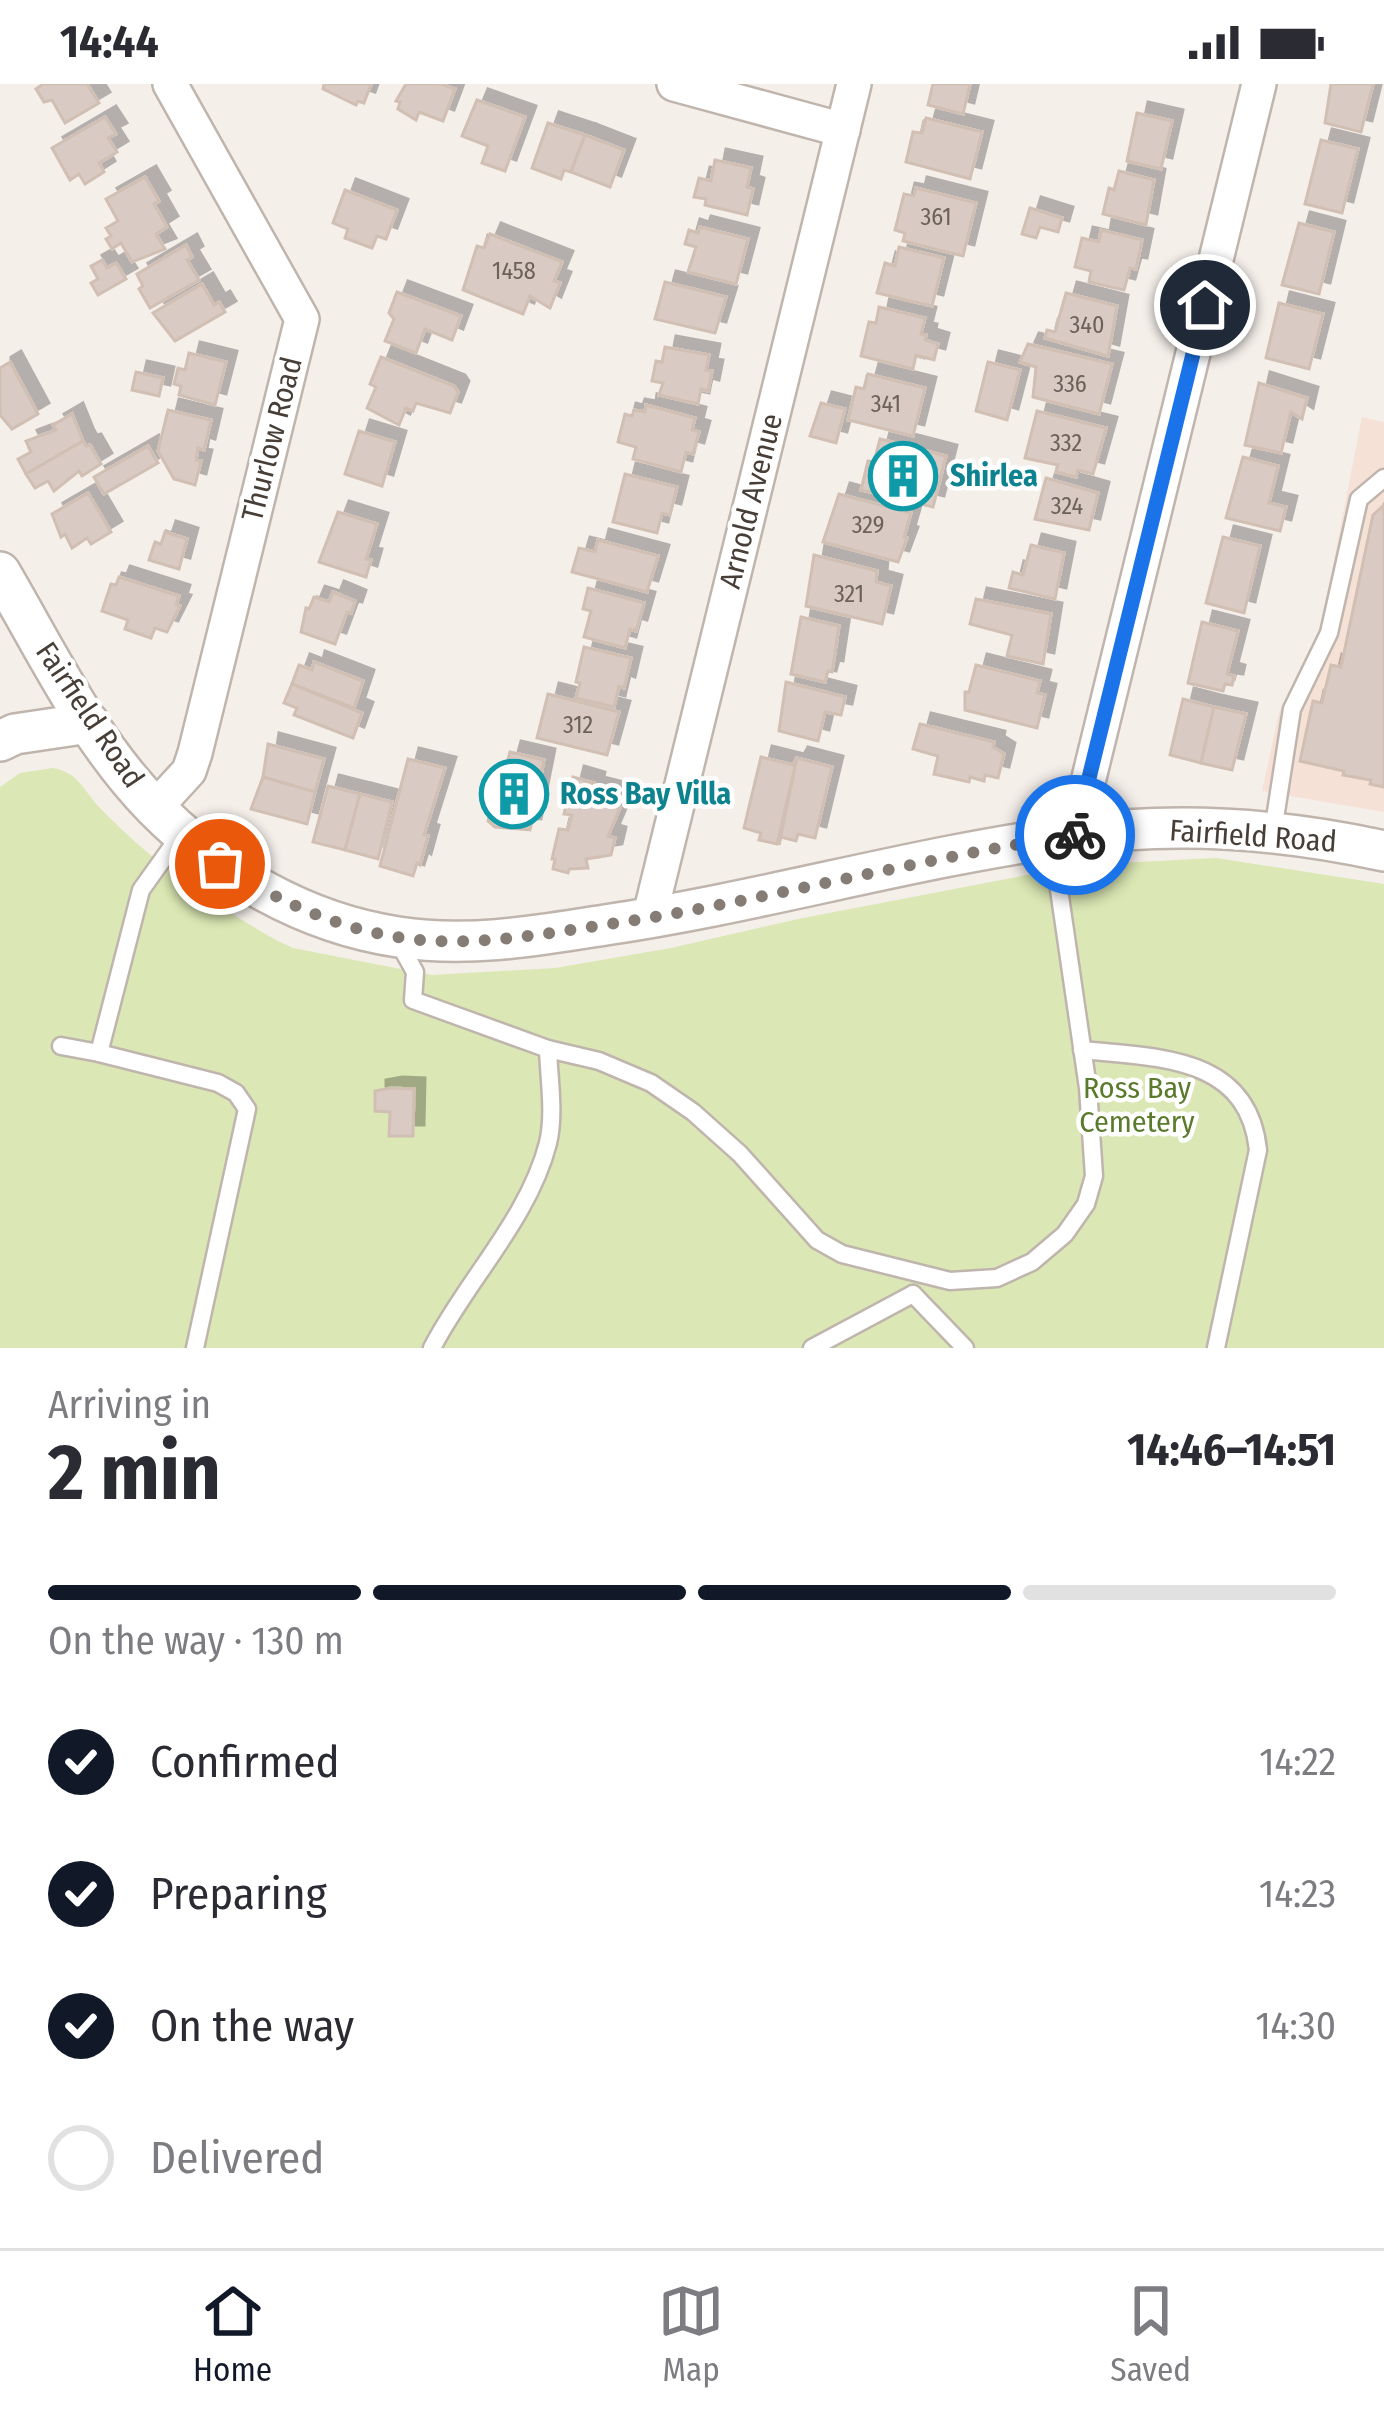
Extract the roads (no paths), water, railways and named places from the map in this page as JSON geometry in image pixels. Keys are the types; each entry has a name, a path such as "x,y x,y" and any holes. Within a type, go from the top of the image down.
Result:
{"street":[{"name":"Thurlow Road","path":"168,821 189,772 302,319 170,84"},
{"path":"674,84 843,130"},
{"name":"Arnold Avenue","path":"649,919 854,84"},
{"path":"1075,835 1259,84"},
{"name":"Fairfield Road","path":"0,572 88,723 168,821 261,890 340,923 396,937 450,943 513,939 649,919 1075,835 1206,827 1273,831 1384,851"},
{"path":"0,742 15,734 88,723"}],"lane":[{"path":"1273,831 1292,709 1329,633 1359,499 1384,478"},
{"path":"99,1053 141,890 168,821"},
{"path":"812,1348 914,1284 997,1278 1032,1262 1065,1234 1086,1204 1094,1176 1094,1145 1056,869 1075,835"},
{"path":"396,937 416,972 413,1000 548,1049 599,1061 651,1084 693,1112 740,1154 818,1240 914,1284 965,1348"},
{"path":"61,1046 218,1083 236,1094 247,1109 195,1348"},
{"path":"432,1348 520,1207 539,1166 550,1125 548,1049"},
{"path":"1082,1050 1171,1060 1213,1075 1245,1105 1256,1126 1258,1150 1216,1348"}],"place":[{"name":"Shirlea","path":"903,476"},
{"name":"Ross Bay Villa","path":"514,794"}],"park label":[{"name":"Ross Bay Cemetery","path":"1137,1105"}]}
